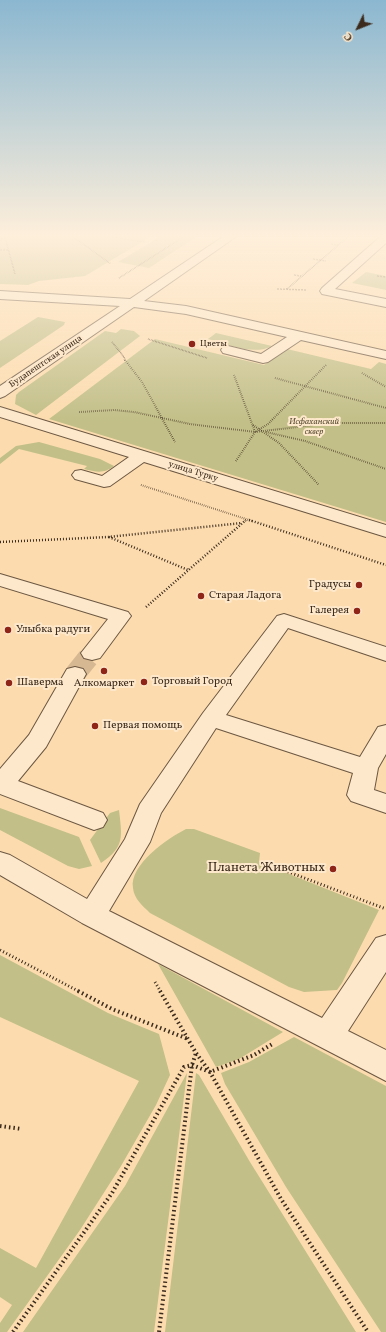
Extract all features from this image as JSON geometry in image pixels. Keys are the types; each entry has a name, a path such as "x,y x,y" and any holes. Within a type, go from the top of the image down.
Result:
{"street":[{"path":"34,298 107,305"},
{"path":"0,302 107,305 125,298"},
{"name":"Будапештская улица","path":"0,393 128,298"},
{"path":"140,298 386,355"},
{"path":"364,298 386,303"},
{"name":"Будапештская улица","path":"68,331 107,305"},
{"path":"228,350 262,359 299,335"},
{"name":"улица Турку","path":"0,412 386,531"},
{"path":"81,475 104,482 142,456"},
{"path":"0,580 121,616 92,653"},
{"path":"92,916 137,842 149,811 211,718 284,620 386,654"},
{"path":"75,674 66,686 47,725 12,773 0,783 94,820"},
{"path":"211,718 366,768"},
{"path":"386,733 366,768 360,795 386,804"},
{"path":"0,862 92,916 386,1066"},
{"path":"316,1029 386,947"}],"path":[{"path":"110,338 115,348 124,357 125,362 142,382 162,419 186,457 202,474"},
{"path":"235,462 255,432 268,424 328,362"},
{"path":"233,373 255,432"},
{"path":"78,412 114,410 134,412 162,419 208,427 255,432 338,423 386,423"},
{"path":"253,425 261,428 320,486"},
{"path":"264,431 305,441 386,468"},
{"path":"113,476 386,565"},
{"path":"121,616 139,613 246,519"},
{"path":"0,542 108,537 242,523"},
{"path":"108,537 188,570"},
{"path":"278,868 386,909"},
{"path":"0,950 112,1009 188,1040"},
{"path":"150,974 188,1040 210,1072 281,1199 368,1332"},
{"path":"13,1332 112,1193 184,1067 192,1065 210,1072 316,1029"},
{"path":"160,1332 192,1065 196,1053"},
{"path":"0,1126 22,1129"}],"green space":[{"path":"38,317 65,322 64,325 0,368 0,341"},
{"path":"121,329 134,331 140,336 36,415 15,404 16,395 19,392 105,331 116,333"},
{"path":"216,333 272,346 257,350 240,348 208,339"},
{"name":"Исфаханский сквер","path":"155,339 264,365 287,349 371,369 379,362 386,364 386,522 49,419"},
{"path":"39,442 100,459 114,466 100,472 92,471 84,469 87,466 19,449 0,464 0,458 16,446"},
{"path":"0,808 79,837 92,866 79,869 68,866 0,830"},
{"path":"119,810 121,827 120,841 114,852 101,863 90,840 110,813"},
{"path":"186,829 194,829 260,853 259,862 379,910 337,990 304,992 289,987 150,913 142,905 135,896 133,888 133,879 137,870 151,853 178,833"},
{"path":"0,955 108,1013 159,1034 170,1075 156,1105 121,1166 80,1230 7,1332 0,1332 0,1323 12,1305 0,1297 0,1248 36,1268 139,1081 0,1017"},
{"path":"158,964 283,1032 239,1059 216,1067"},
{"path":"294,1037 386,1086 386,1332 381,1332 286,1187 225,1084 221,1073 249,1062"},
{"path":"187,1073 154,1332 23,1332 125,1186"},
{"path":"196,1073 199,1075 250,1162 356,1332 165,1332"}],"tunnel":[{"path":"75,674 92,653"}],"place":[{"name":"Цветы","path":"192,344"},
{"name":"Градусы","path":"359,585"},
{"name":"Старая Ладога","path":"201,596"},
{"name":"Галерея","path":"357,611"},
{"name":"Улыбка радуги","path":"8,630"},
{"name":"Алкомаркет","path":"104,671"},
{"name":"Торговый Город","path":"144,682"},
{"name":"Шаверма","path":"9,683"},
{"name":"Первая помощь","path":"95,726"},
{"name":"Планета Животных","path":"333,869"}]}
